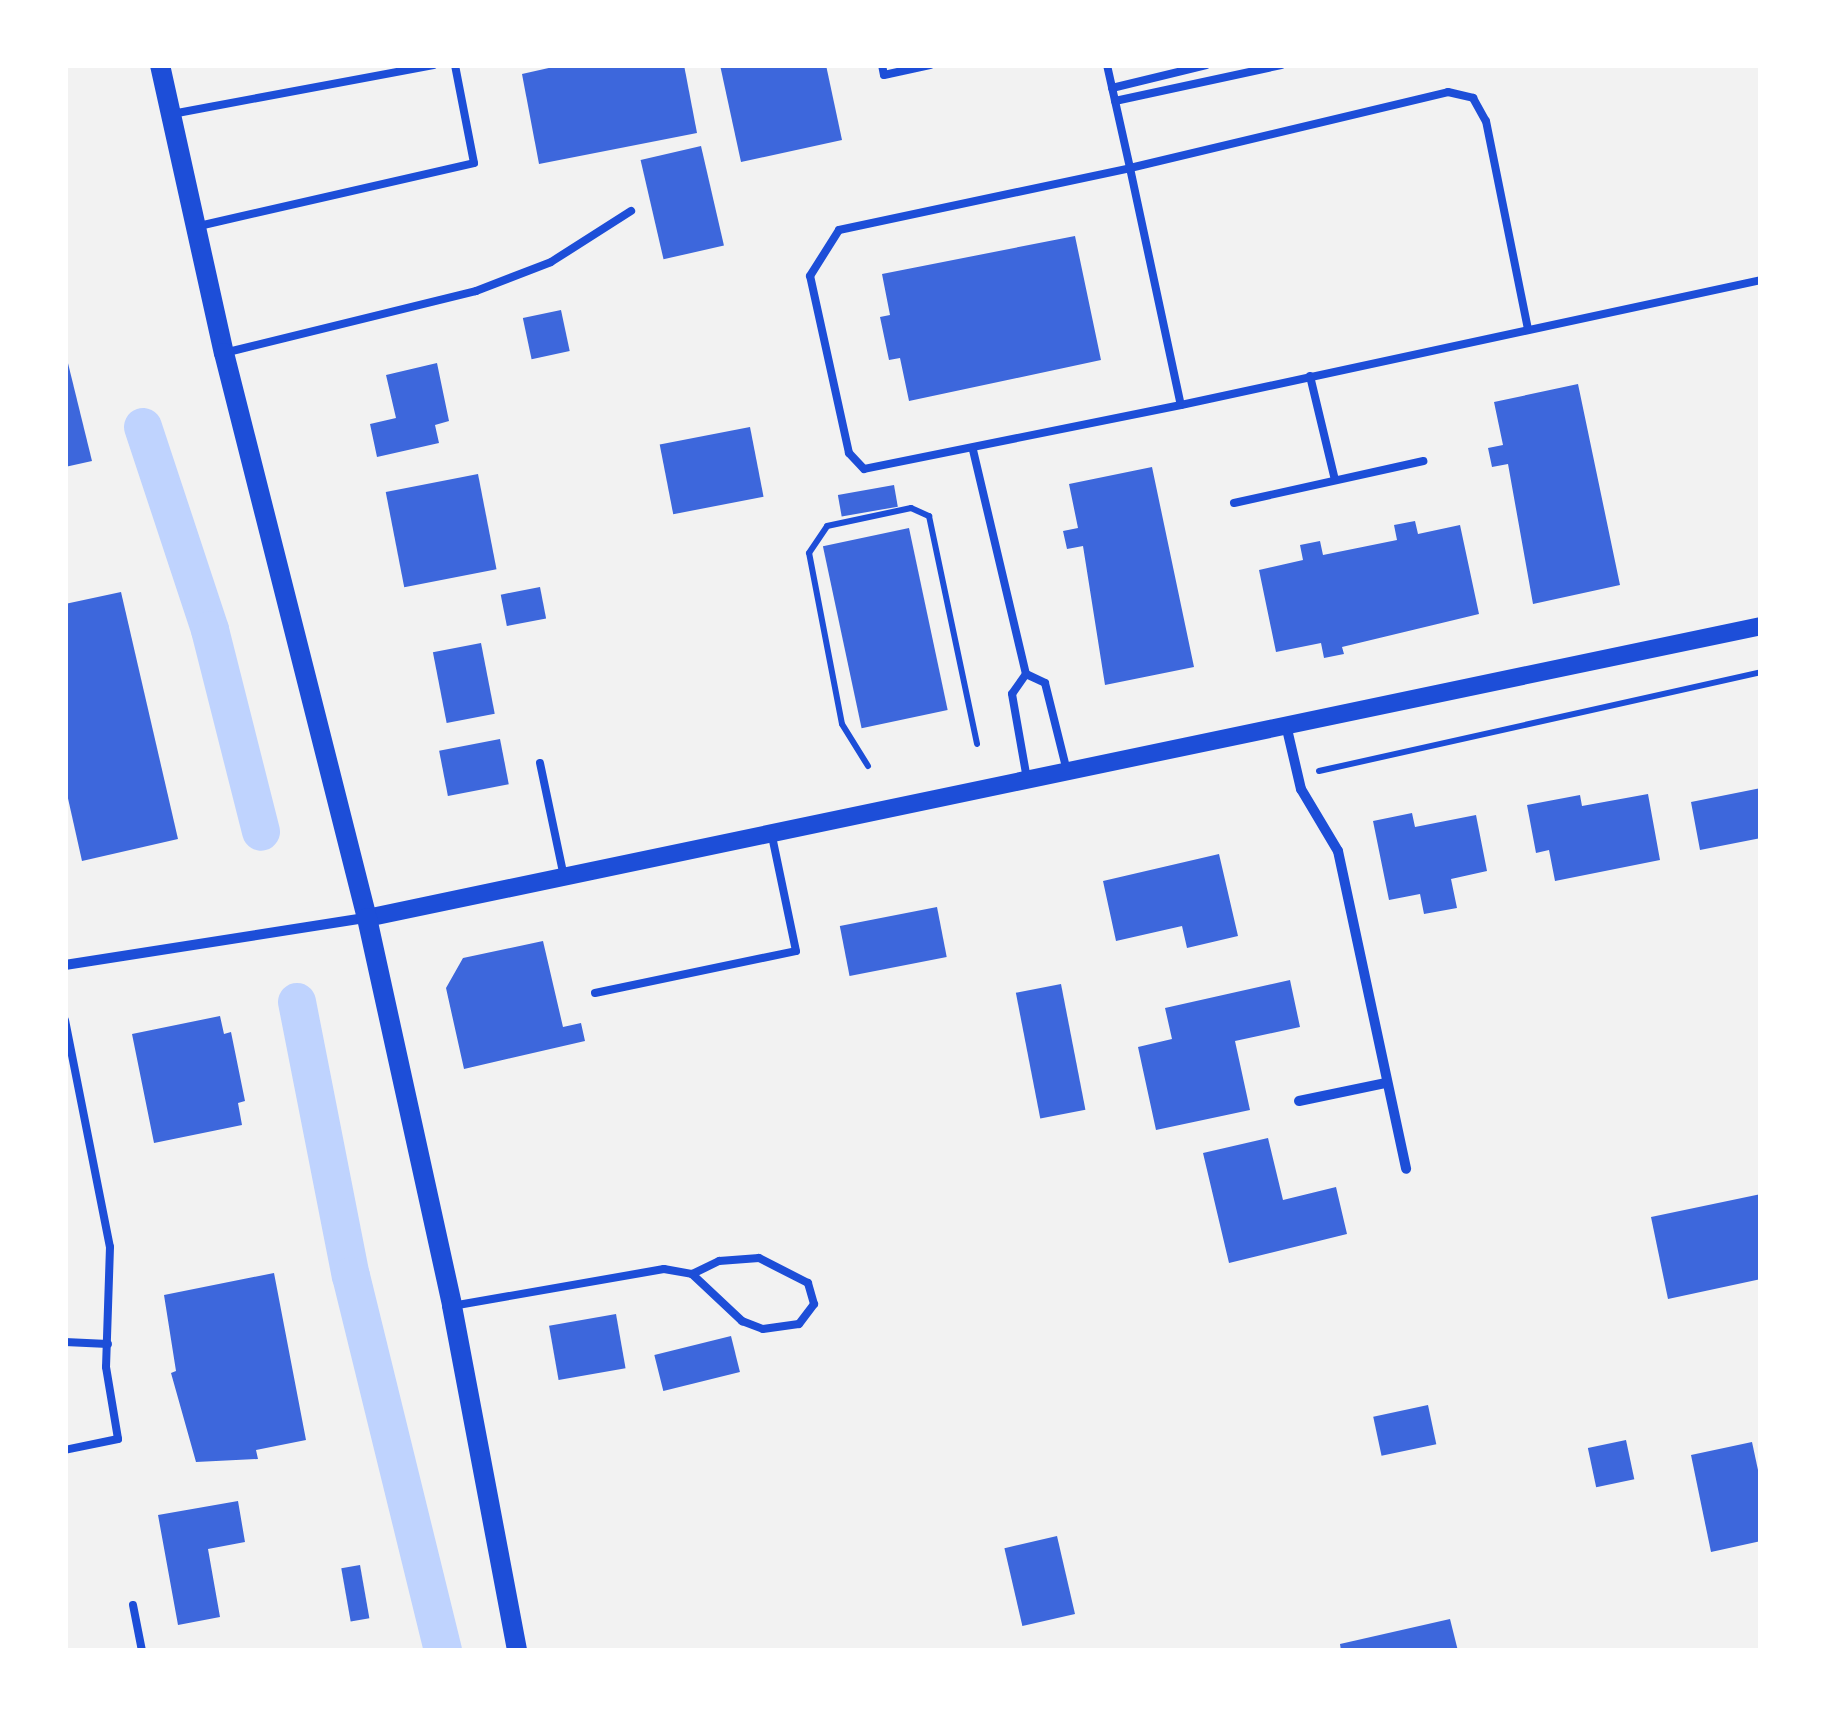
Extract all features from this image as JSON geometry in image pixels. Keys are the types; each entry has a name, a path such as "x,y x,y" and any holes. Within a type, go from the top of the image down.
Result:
{"main road":[{"path":"160,65 224,353 367,918 452,1306 517,1651"}],"street":[{"path":"65,965 367,918 1068,775 1761,626"},
{"path":"1287,728 1301,789 1338,850 1406,1169"},
{"path":"1300,1101 1386,1083"}],"lane":[{"path":"170,114 433,65"},
{"path":"195,227 474,162 455,65"},
{"path":"882,65 884,75 930,65"},
{"path":"1107,65 1181,405"},
{"path":"1112,88 1206,65"},
{"path":"1115,101 1281,65"},
{"path":"1528,329 1486,121 1473,98 1448,92 1130,168 838,230 810,276 850,452 864,469 972,450 1761,280"},
{"path":"224,353 476,292 550,262 631,211"},
{"path":"1310,376 1335,480"},
{"path":"972,450 1026,674 1012,694 1028,783"},
{"path":"1234,504 1423,461"},
{"path":"1026,674 1045,683 1068,775"},
{"path":"540,764 564,878"},
{"path":"595,993 796,951 772,836"},
{"path":"65,1020 110,1247 108,1344 118,1439 65,1450"},
{"path":"452,1306 630,1271 692,1274 719,1261 759,1258 808,1283 814,1304 799,1324 763,1330 742,1321 692,1274"},
{"path":"65,1342 108,1344"},
{"path":"133,1605 142,1651"}],"path":[{"path":"868,766 842,724 810,553 827,526 911,508 929,516 978,744"},
{"path":"1318,771 1761,672"}],"building":[{"path":"562,65 684,65 697,133 539,164 522,74"},
{"path":"720,65 826,65 842,140 741,162"},
{"path":"701,146 724,245 664,259 641,160"},
{"path":"1075,236 1101,360 909,401 900,358 889,360 880,317 890,315 882,274"},
{"path":"561,310 570,351 532,359 523,318"},
{"path":"65,351 92,461 65,467"},
{"path":"437,363 449,421 435,425 439,443 377,457 370,424 396,418 386,375"},
{"path":"1578,384 1620,585 1533,604 1508,464 1492,467 1488,448 1503,445 1494,402"},
{"path":"750,427 764,497 673,514 660,445"},
{"path":"1152,467 1194,667 1105,685 1083,546 1067,549 1063,531 1078,528 1069,484"},
{"path":"478,474 497,569 404,587 386,492"},
{"path":"894,485 898,507 842,517 838,495"},
{"path":"1415,521 1418,534 1460,525 1479,614 1342,647 1344,654 1324,658 1321,643 1276,652 1259,570 1303,560 1300,545 1320,541 1323,555 1397,540 1394,525"},
{"path":"909,528 948,710 862,728 823,546"},
{"path":"540,587 546,618 507,626 501,595"},
{"path":"121,592 178,839 82,861 65,785 65,604"},
{"path":"481,643 495,714 447,723 433,652"},
{"path":"500,739 509,784 448,796 439,751"},
{"path":"1761,788 1761,838 1700,850 1691,802"},
{"path":"1648,794 1660,860 1555,881 1549,850 1536,853 1527,805 1580,795 1582,806"},
{"path":"1412,813 1415,827 1476,815 1487,871 1451,879 1457,908 1424,914 1420,894 1389,900 1373,821"},
{"path":"1219,854 1238,936 1187,948 1182,926 1116,941 1103,881"},
{"path":"937,907 947,957 850,976 840,926"},
{"path":"543,941 563,1027 581,1023 585,1041 464,1069 446,988 463,958"},
{"path":"1290,980 1300,1027 1235,1041 1250,1110 1156,1130 1138,1047 1172,1039 1165,1008"},
{"path":"1061,984 1085,1110 1040,1118 1016,993"},
{"path":"220,1016 224,1034 231,1032 245,1101 238,1103 242,1125 154,1143 132,1034"},
{"path":"1268,1138 1283,1200 1336,1187 1347,1234 1229,1263 1203,1153"},
{"path":"1761,1194 1761,1279 1668,1299 1651,1217"},
{"path":"274,1273 306,1440 256,1450 258,1459 196,1462 171,1373 176,1371 164,1295"},
{"path":"616,1314 626,1368 559,1380 549,1326"},
{"path":"731,1336 740,1372 663,1391 654,1355"},
{"path":"1428,1405 1436,1444 1382,1456 1373,1417"},
{"path":"1626,1440 1634,1479 1596,1487 1588,1448"},
{"path":"1752,1442 1761,1484 1761,1541 1711,1552 1691,1455"},
{"path":"238,1501 245,1542 208,1549 220,1617 178,1625 158,1515"},
{"path":"1057,1536 1075,1614 1022,1626 1004,1548"},
{"path":"360,1565 369,1618 351,1621 341,1568"},
{"path":"1450,1619 1458,1651 1341,1651 1340,1644"}],"waterway":[{"path":"143,427 210,630 261,832"},
{"path":"297,1002 351,1276 443,1651"}]}
